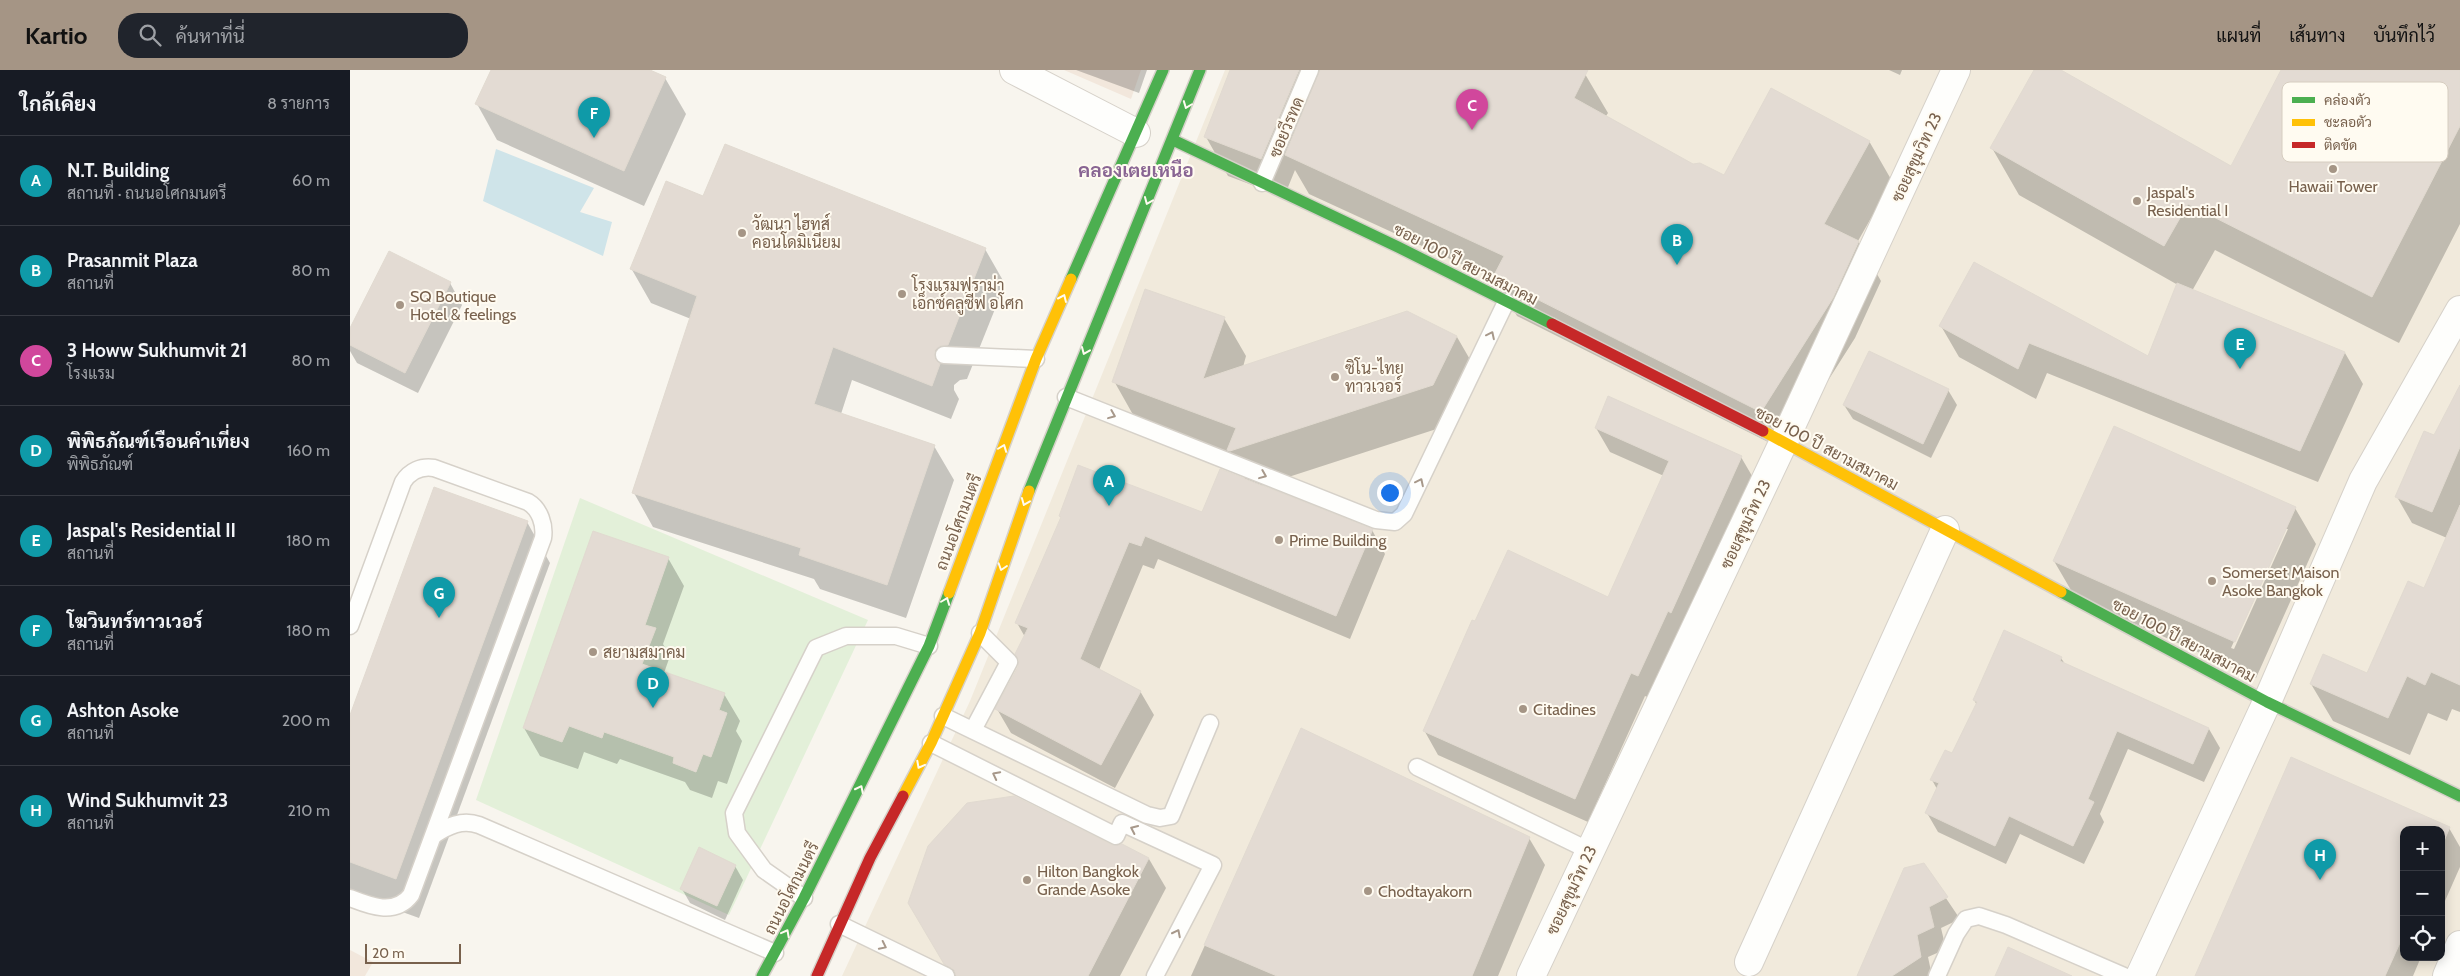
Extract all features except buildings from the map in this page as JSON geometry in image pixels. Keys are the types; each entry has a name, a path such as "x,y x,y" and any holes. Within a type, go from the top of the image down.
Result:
{"main road":[{"name":"ถนนอโศกมนตรี","path":"762,976 804,898 929,646 1036,359 1163,70"},
{"path":"817,976 870,858 931,743 980,632 1017,520 1200,70"},
{"name":"ซอย 100 ปี สยามสมาคม","path":"1173,140 1398,247 1784,441 1945,530 2267,702 2460,796"}],"street":[{"path":"1014,70 1136,133"},
{"name":"ซอยสุขุมวิท 23","path":"1531,976 1784,441 1956,70"},
{"path":"2140,976 2267,702 2362,481 2460,310"},
{"path":"1749,962 1945,530"},
{"path":"2446,976 2460,945"}],"lane":[{"name":"ซอยวีรทด","path":"1262,183 1310,70"},
{"path":"1066,397 1376,520 1395,522 1404,514 1506,302"},
{"path":"944,354 1036,359"},
{"path":"350,626 403,482 411,473 426,468 434,468 528,502 536,509 543,524 543,538 411,895 402,904 379,908 350,898"},
{"path":"973,730 1009,662 980,632"},
{"path":"804,898 764,870 737,834 734,813 816,648 846,636 896,636 929,646"},
{"path":"943,716 1147,815 1160,818 1171,816 1210,723"},
{"path":"931,743 1116,836 1122,823 1212,865 1155,976"},
{"path":"1417,767 1590,851"},
{"path":"434,835 455,824 471,822 775,954"},
{"path":"1937,976 1956,934 1966,919 1979,916 2006,925 2124,976"},
{"path":"839,924 946,976"}],"shaded area":[{"path":"1064,70 1141,70 1131,99"},
{"path":"1225,70 2460,70 2460,976 842,976 970,701"},
{"path":"496,149 594,188 580,212 612,222 603,256 483,201"},
{"path":"350,950 373,962 365,976 350,976"}],"green space":[{"path":"580,498 868,620 729,915 476,800"}],"traffic: fast":[{"path":"1071,279 1163,70"},
{"path":"1029,491 1200,70"},
{"path":"1173,140 1398,247 1552,324"},
{"path":"2061,592 2267,702 2460,796"},
{"path":"762,976 804,898 929,646 949,593"}],"traffic: slow":[{"path":"949,593 1036,359 1071,279"},
{"path":"1763,431 2061,592"},
{"path":"903,796 931,743 980,633 1029,491"}],"traffic: jam":[{"path":"1552,324 1763,431"},
{"path":"817,976 870,858 903,796"}],"place":[{"name":"3 Howw Sukhumvit 21","path":"1472,130"},
{"name":"โฆวินทร์ทาวเวอร์","path":"594,138"},
{"name":"Hawaii Tower","path":"2333,169"},
{"name":"Jaspal's Residential I","path":"2137,201"},
{"name":"วัฒนา ไฮทส์ คอนโดมิเนียม","path":"742,233"},
{"name":"Prasanmit Plaza","path":"1677,265"},
{"name":"โรงแรมฟูราม่า เอ็กซ์คลูซีฟ อโศก","path":"902,294"},
{"name":"SQ Boutique Hotel & feelings","path":"400,305"},
{"name":"Jaspal's Residential II","path":"2240,369"},
{"name":"ซิโน-ไทย ทาวเวอร์","path":"1335,377"},
{"name":"N.T. Building","path":"1109,506"},
{"name":"Prime Building","path":"1279,540"},
{"name":"Somerset Maison Asoke Bangkok","path":"2212,581"},
{"name":"Ashton Asoke","path":"439,618"},
{"name":"สยามสมาคม","path":"593,652"},
{"name":"พิพิธภัณฑ์เรือนคำเที่ยง","path":"653,708"},
{"name":"Citadines","path":"1523,709"},
{"name":"Hilton Bangkok Grande Asoke","path":"1027,880"},
{"name":"Wind Sukhumvit 23","path":"2320,880"},
{"name":"Chodtayakorn","path":"1368,891"}],"district":[{"name":"คลองเตยเหนือ","path":"1136,170"}]}
